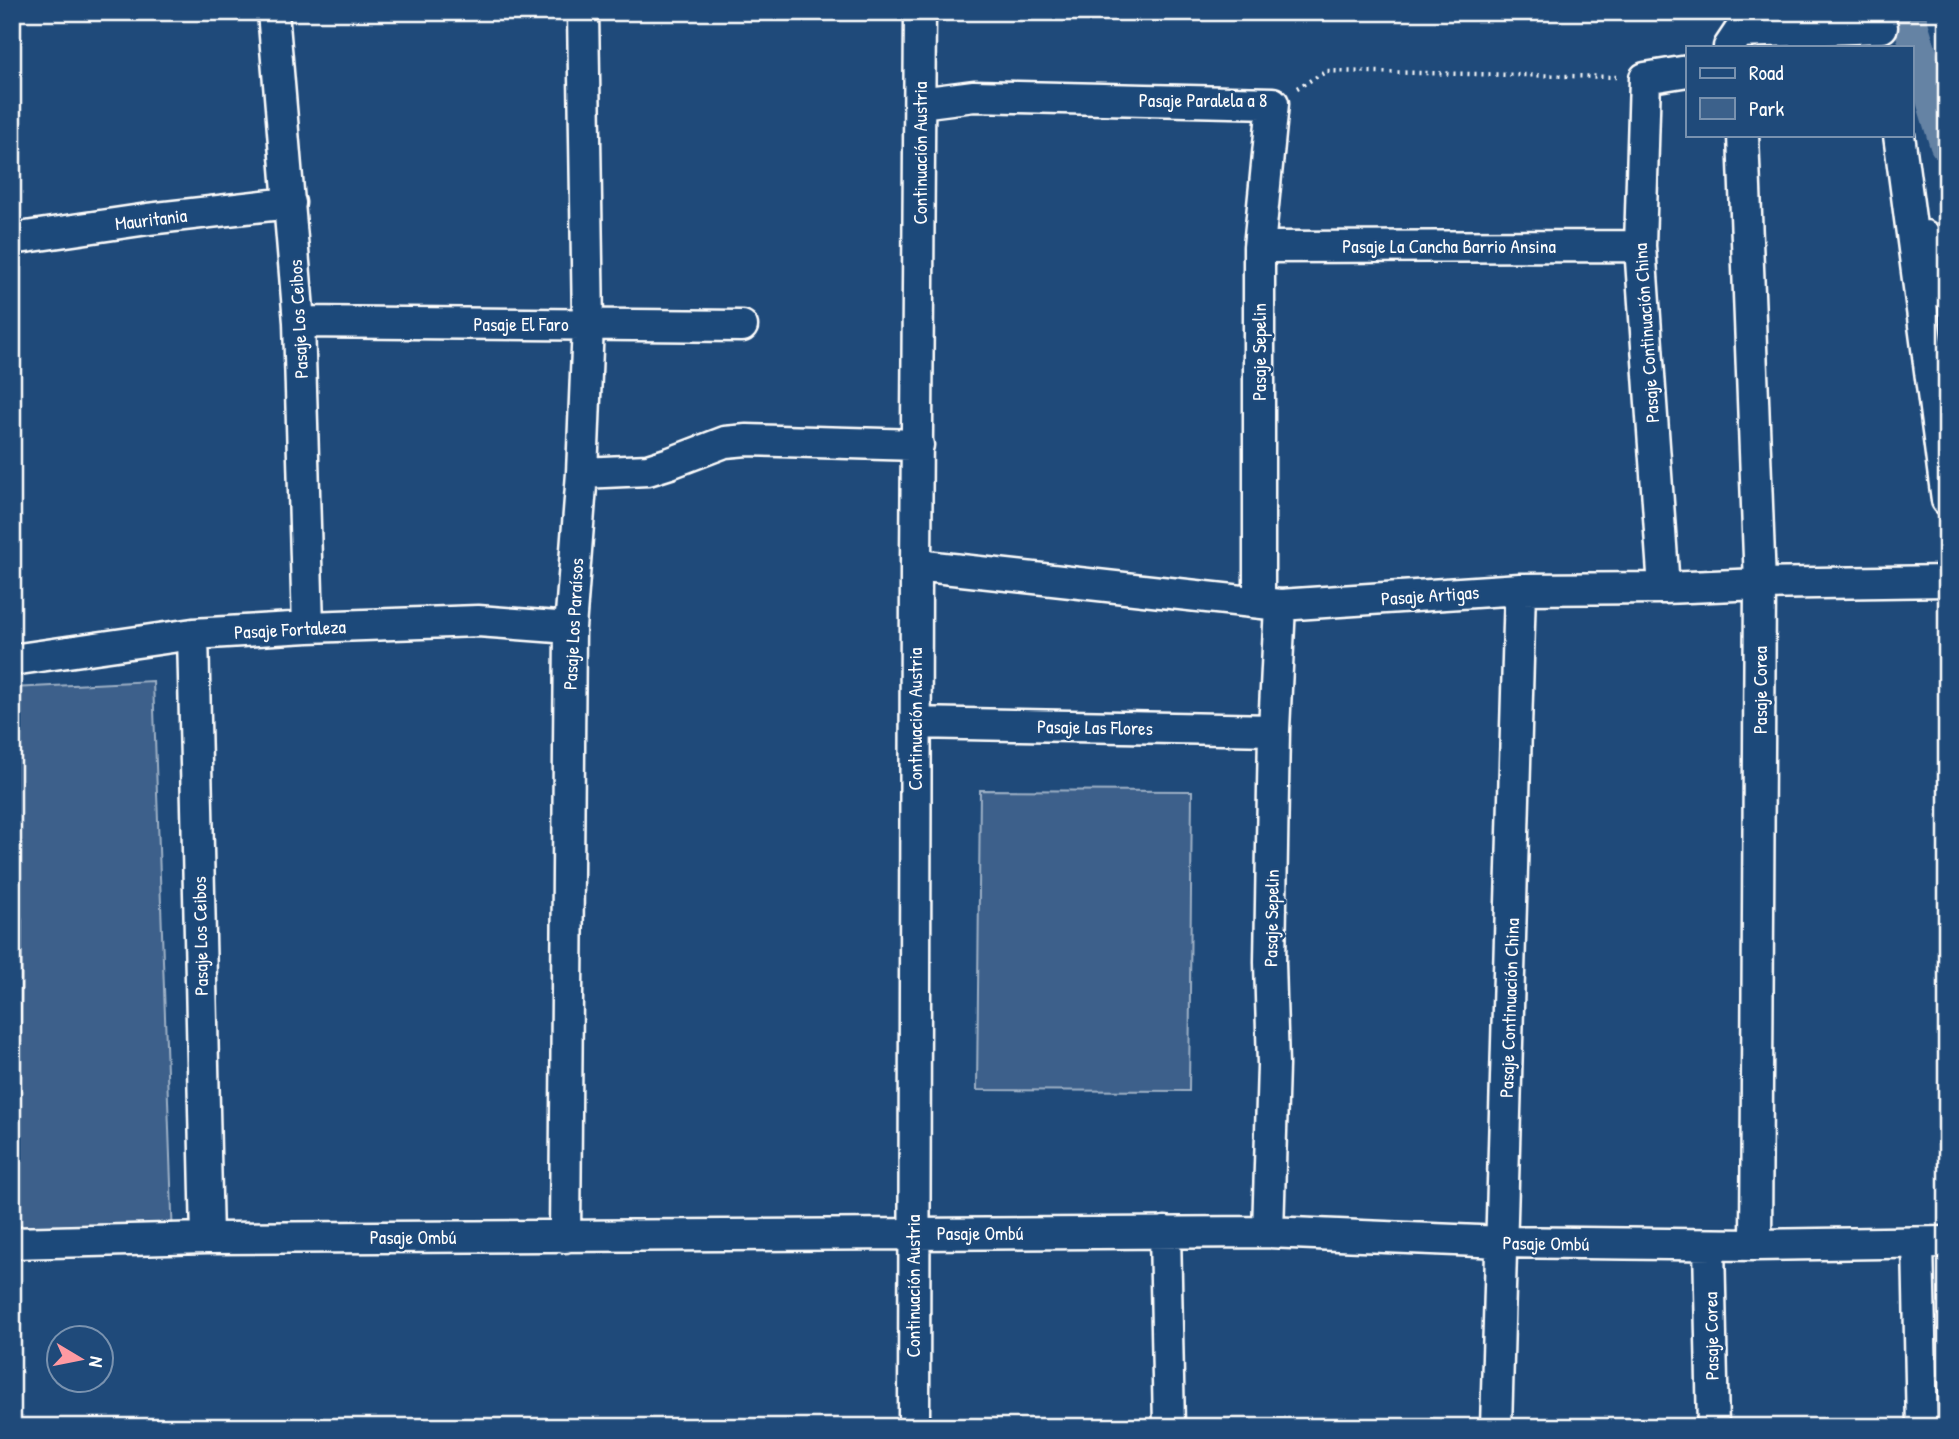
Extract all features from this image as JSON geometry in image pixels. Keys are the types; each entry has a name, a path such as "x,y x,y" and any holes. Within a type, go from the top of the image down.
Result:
{"street":[{"name":"Pasaje Los Ceibos","path":"273,12 299,322 308,627"},
{"name":"Pasaje Los Paraísos","path":"565,1237 570,628 582,473 588,324 583,12"},
{"name":"Continuación Austria","path":"914,1427 920,12"},
{"path":"1736,35 1882,29"},
{"path":"1645,78 1686,71"},
{"name":"Pasaje Continuación China","path":"1645,78 1640,246 1664,588"},
{"name":"Pasaje Paralela a 8","path":"920,103 974,96 1273,103"},
{"name":"Pasaje Sepelin","path":"1268,1231 1273,1065 1270,961 1274,730 1259,247 1273,103"},
{"name":"Pasaje Corea","path":"1743,136 1760,584 1756,1245"},
{"path":"1899,136 1947,500"},
{"path":"1907,187 1947,294"},
{"name":"Mauritania","path":"12,239 148,219 290,204"},
{"name":"Pasaje La Cancha Barrio Ansina","path":"1259,247 1640,246"},
{"name":"Pasaje El Faro","path":"299,322 742,326"},
{"path":"582,473 648,470 725,442 747,440 918,445"},
{"name":"Pasaje Artigas","path":"916,565 1270,603 1520,589 1947,581"},
{"name":"Pasaje Continuación China","path":"1496,1427 1520,589"},
{"name":"Pasaje Fortaleza","path":"12,660 192,634 308,627 478,621 570,628"},
{"name":"Pasaje Los Ceibos","path":"192,634 207,1238"},
{"name":"Pasaje Las Flores","path":"916,723 1274,730"},
{"name":"Pasaje Ombú","path":"12,1243 207,1238 1268,1231 1502,1242 1756,1245 1932,1242"},
{"path":"1164,1232 1169,1427"},
{"path":"1922,1427 1932,1242"},
{"name":"Pasaje Corea","path":"1709,1245 1713,1427"}],"path":[{"name":"Pasaje Paralela a 8","path":"1273,103 1327,71 1645,78"}],"green space":[{"path":"153,681 173,1240 19,1240 22,921 12,868 12,688"},
{"path":"980,790 1192,791 1189,1091 977,1090"}],"waterway":[{"path":"1907,12 1947,144"}]}
